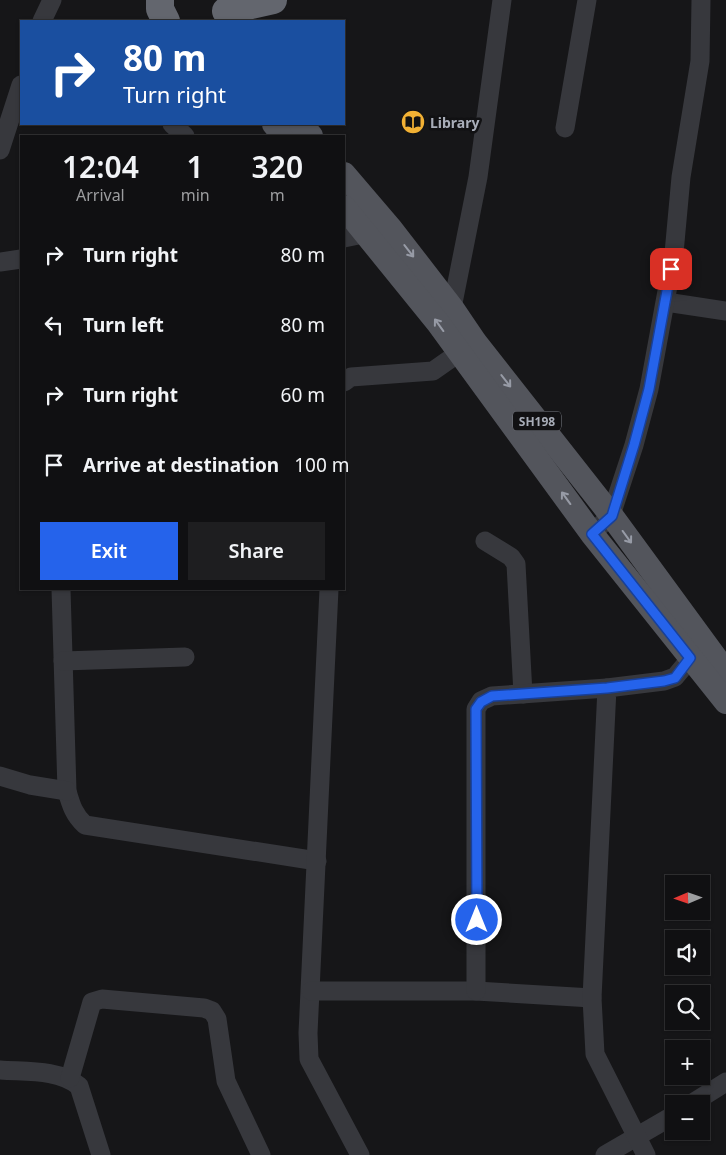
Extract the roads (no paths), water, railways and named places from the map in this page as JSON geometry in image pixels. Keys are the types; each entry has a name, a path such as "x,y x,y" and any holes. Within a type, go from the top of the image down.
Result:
{"highway":[{"path":"160,0 160,8 166,20"},
{"path":"224,15 273,0"}],"main road":[{"path":"275,125 283,135"},
{"path":"302,125 311,135"},
{"name":"SH198","path":"345,175 392,229 452,308 467,348 592,534 697,651 726,672"},
{"name":"SH198","path":"345,210 355,235 438,323 467,348 612,516 697,651 726,702"}],"street":[{"path":"46,20 52,0"},
{"path":"452,308 478,177 502,0"},
{"path":"565,128 587,0"},
{"path":"592,534 612,516 647,398 674,253 681,177 700,61 701,0"},
{"path":"0,150 20,88"},
{"path":"173,125 184,135"},
{"path":"355,235 392,229"},
{"path":"0,262 20,259"},
{"path":"666,302 726,310"},
{"path":"345,381 351,377 433,371 467,348"},
{"path":"485,541 511,557 516,564 523,694"},
{"path":"61,590 67,790 73,812 85,826 317,861"},
{"path":"329,590 308,1033 309,1059 360,1155"},
{"path":"476,991 476,709 481,702 492,696 607,688 664,681 675,678 697,651"},
{"path":"63,661 185,657"},
{"path":"607,688 592,998 595,1054 636,1139 646,1155"},
{"path":"0,776 30,785 67,790"},
{"path":"311,991 476,991 592,998"},
{"path":"70,1078 92,1002 102,999 204,1008 212,1011 216,1019 226,1081 262,1155"},
{"path":"0,1070 52,1073 70,1078 79,1086 84,1096 101,1155"},
{"path":"705,1095 726,1082"},
{"path":"604,1155 636,1139 665,1121"}],"place":[{"name":"Library","path":"413,122"}]}
